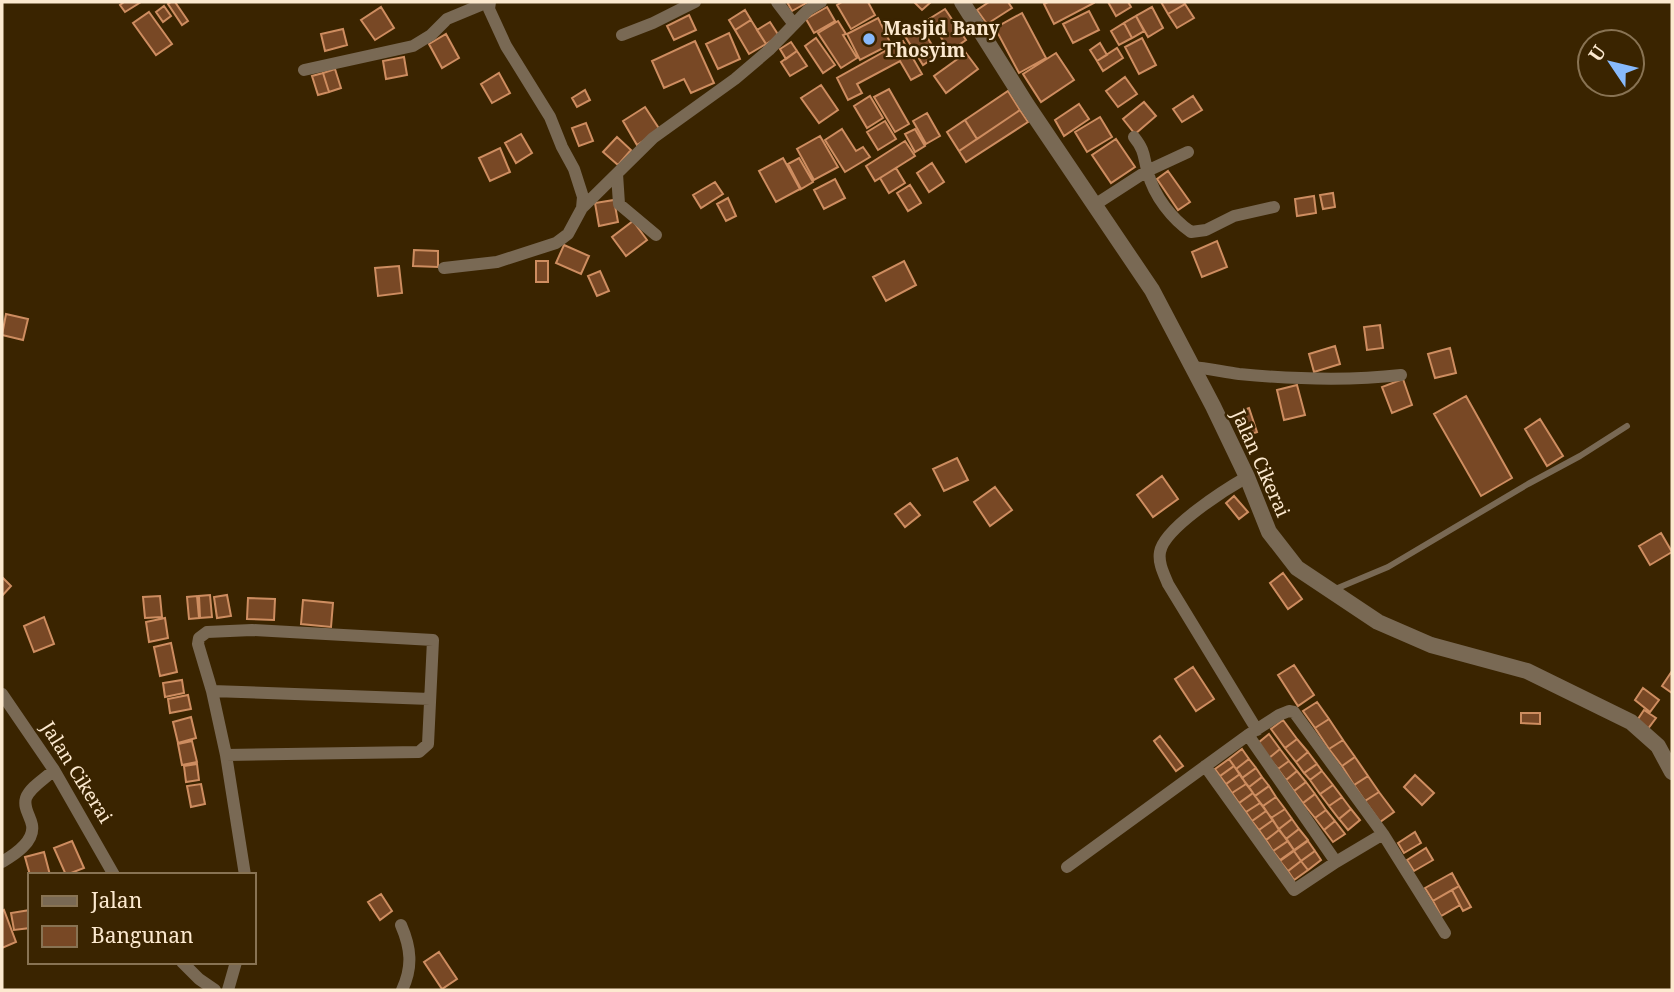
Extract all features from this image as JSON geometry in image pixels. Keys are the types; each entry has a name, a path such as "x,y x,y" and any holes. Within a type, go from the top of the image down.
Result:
{"street":[{"path":"304,70 413,46 431,35 447,19 489,2 489,9 506,46 551,117 574,169 583,197 582,208 568,234 556,243 497,262 444,268"},
{"path":"622,35 695,2"},
{"path":"777,2 793,23"},
{"path":"582,208 653,138 735,79 769,50 793,23 821,2"},
{"name":"Jalan Cikerai","path":"962,2 1027,105 1152,290 1247,477 1269,531 1297,568 1378,622 1431,645 1527,671 1631,722 1658,746 1672,772"},
{"path":"1134,137 1143,148 1147,172 1162,203 1191,232 1206,230 1234,216 1274,207"},
{"path":"1096,204 1147,172 1188,152"},
{"path":"617,174 619,204 656,234"},
{"path":"1191,367 1237,374 1277,376 1375,378 1401,375"},
{"path":"1247,477 1215,495 1163,542 1159,553 1160,565 1168,584 1253,732 1336,862"},
{"path":"226,755 419,752 428,744 434,645 430,639 253,630 207,632 199,638 199,649 212,691 226,755 245,873"},
{"path":"212,691 430,699"},
{"name":"Jalan Cikerai","path":"2,694 54,770 113,873"},
{"path":"1067,867 1253,732 1285,712 1294,712 1382,834 1445,933"},
{"path":"1205,766 1294,890 1382,834"},
{"path":"2,862 24,846 31,835 33,827 25,810 26,798 30,791 54,770"},
{"path":"401,925 410,950 407,979 402,990"},
{"path":"184,964 215,990"},
{"path":"228,990 235,964"}],"lane":[{"path":"1331,591 1388,566 1580,456 1626,426"}],"building":[{"path":"124,2 141,2 125,12 120,5"},
{"path":"175,2 188,21 182,25 168,4"},
{"path":"787,2 808,2 792,11"},
{"path":"842,2 868,2 875,15 851,29 837,5"},
{"path":"914,2 931,2 922,10"},
{"path":"989,2 1008,2 1012,8 987,24 977,10"},
{"path":"1108,2 1128,2 1131,7 1116,16"},
{"path":"1161,2 1184,2 1185,4 1168,14"},
{"path":"1094,3 1054,24 1044,4"},
{"path":"1185,4 1194,18 1177,28 1168,14"},
{"path":"164,6 171,16 163,22 156,12"},
{"path":"381,7 394,28 375,40 361,20"},
{"path":"827,7 835,21 814,33 806,19"},
{"path":"1152,7 1163,28 1148,37 1136,16"},
{"path":"945,9 966,40 950,51 929,19"},
{"path":"745,10 751,20 735,30 729,20"},
{"path":"1089,11 1099,30 1073,43 1063,24"},
{"path":"149,12 172,44 156,55 133,23"},
{"path":"1022,13 1046,58 1019,73 995,28"},
{"path":"689,15 696,30 674,40 667,26"},
{"path":"1136,16 1144,31 1132,38 1124,23"},
{"name":"Masjid Bany Thosyim","path":"878,18 891,44 860,60 847,34"},
{"path":"751,20 766,44 749,54 735,30"},
{"path":"838,21 857,58 841,68 818,33"},
{"path":"770,22 779,36 766,44 757,30"},
{"path":"1124,23 1132,38 1119,45 1111,31"},
{"path":"921,27 938,55 923,65 905,36"},
{"path":"343,29 347,45 325,51 321,34"},
{"path":"729,33 740,59 718,69 706,44"},
{"path":"446,34 459,58 442,68 429,44"},
{"path":"816,38 835,65 823,73 805,46"},
{"path":"1142,38 1156,65 1139,74 1125,47"},
{"path":"695,41 714,83 691,93 684,79 664,88 652,61"},
{"path":"903,41 922,74 911,80 900,61 857,84 862,93 848,100 837,78"},
{"path":"791,42 797,51 786,59 780,49"},
{"path":"1100,43 1107,55 1097,61 1090,50"},
{"path":"1117,48 1123,58 1103,71 1097,61"},
{"path":"797,51 807,66 790,76 781,62"},
{"path":"966,53 978,69 946,93 934,76"},
{"path":"1056,53 1074,80 1041,102 1023,74"},
{"path":"404,57 407,75 386,79 383,61"},
{"path":"335,69 341,88 329,92 323,73"},
{"path":"323,73 329,92 318,95 312,76"},
{"path":"499,73 510,93 492,103 481,84"},
{"path":"1125,77 1137,94 1118,107 1106,91"},
{"path":"821,85 838,110 819,123 801,98"},
{"path":"889,89 909,124 895,132 874,97"},
{"path":"585,90 590,100 577,107 572,98"},
{"path":"1008,91 1020,110 977,139 965,120"},
{"path":"870,96 883,118 867,128 854,106"},
{"path":"1193,96 1202,110 1182,122 1173,109"},
{"path":"1144,102 1156,116 1135,134 1123,119"},
{"path":"1079,104 1089,119 1064,136 1055,120"},
{"path":"645,107 660,130 637,145 623,121"},
{"path":"1020,110 1028,122 966,162 959,151"},
{"path":"927,113 940,136 926,144 913,121"},
{"path":"1100,117 1112,137 1087,152 1075,132"},
{"path":"965,120 977,139 959,151 947,132"},
{"path":"885,121 896,139 878,150 867,132"},
{"path":"586,123 593,141 579,146 572,128"},
{"path":"842,129 856,151 863,147 870,157 845,172 825,140"},
{"path":"915,129 925,146 915,152 905,134"},
{"path":"521,134 532,153 516,163 505,143"},
{"path":"820,136 838,167 814,180 797,149"},
{"path":"617,137 631,150 618,165 603,152"},
{"path":"1116,139 1135,167 1111,183 1092,155"},
{"path":"905,141 915,156 875,181 866,166"},
{"path":"500,148 510,172 490,181 479,158"},
{"path":"783,158 800,189 776,202 759,171"},
{"path":"799,158 813,182 801,189 788,164"},
{"path":"932,163 944,182 929,192 917,173"},
{"path":"896,168 905,183 889,193 880,178"},
{"path":"1168,171 1190,202 1178,210 1157,179"},
{"path":"835,179 845,198 824,209 814,190"},
{"path":"715,182 723,194 701,208 693,195"},
{"path":"910,185 921,203 908,211 897,193"},
{"path":"1333,193 1335,207 1323,209 1320,195"},
{"path":"1314,196 1316,213 1297,216 1295,199"},
{"path":"728,198 736,216 726,221 717,204"},
{"path":"614,200 618,222 599,226 595,203"},
{"path":"633,221 647,240 626,256 612,237"},
{"path":"1217,241 1227,267 1202,277 1192,252"},
{"path":"564,245 589,256 581,274 556,263"},
{"path":"414,250 438,251 438,267 413,266"},
{"path":"536,261 548,261 548,282 536,282"},
{"path":"904,261 916,285 886,301 873,277"},
{"path":"399,266 402,293 378,296 375,268"},
{"path":"600,271 609,291 597,296 588,276"},
{"path":"6,314 28,319 23,340 2,335"},
{"path":"1380,325 1383,348 1367,350 1364,327"},
{"path":"1335,346 1340,364 1314,372 1309,354"},
{"path":"1450,348 1456,373 1435,378 1428,354"},
{"path":"1403,379 1412,405 1392,413 1382,387"},
{"path":"1297,385 1305,415 1284,420 1277,390"},
{"path":"1466,396 1512,478 1481,496 1434,414"},
{"path":"1249,408 1257,432 1242,437 1235,413"},
{"path":"1540,419 1563,456 1547,466 1525,429"},
{"path":"957,458 968,480 944,491 933,469"},
{"path":"1162,476 1178,499 1153,517 1137,495"},
{"path":"995,487 1012,510 990,526 974,502"},
{"path":"1234,496 1248,512 1239,519 1226,503"},
{"path":"910,503 920,515 905,527 895,514"},
{"path":"1661,533 1672,552 1650,565 1639,546"},
{"path":"1283,573 1302,599 1288,609 1270,583"},
{"path":"2,577 11,586 2,596"},
{"path":"210,595 212,617 200,618 199,596"},
{"path":"227,595 231,616 217,618 214,597"},
{"path":"160,596 162,617 145,618 143,597"},
{"path":"197,596 199,618 189,619 187,597"},
{"path":"248,598 275,599 274,620 247,619"},
{"path":"303,600 333,603 331,627 301,624"},
{"path":"44,617 54,644 34,652 24,626"},
{"path":"165,618 168,638 149,642 146,622"},
{"path":"171,643 177,672 160,676 154,647"},
{"path":"1294,665 1314,695 1298,706 1278,675"},
{"path":"1193,667 1214,699 1196,711 1175,679"},
{"path":"1672,671 1672,693 1662,686"},
{"path":"182,680 184,693 165,697 163,683"},
{"path":"1643,688 1659,700 1650,712 1635,700"},
{"path":"188,695 191,709 170,713 168,699"},
{"path":"1317,702 1329,719 1315,728 1303,711"},
{"path":"1644,710 1656,718 1647,730 1636,722"},
{"path":"1521,713 1540,713 1540,724 1521,723"},
{"path":"191,717 196,738 178,743 173,722"},
{"path":"1329,719 1343,740 1329,749 1315,728"},
{"path":"1283,720 1297,739 1285,748 1271,729"},
{"path":"1269,734 1280,749 1269,758 1258,743"},
{"path":"1160,736 1183,766 1176,771 1154,741"},
{"path":"1297,739 1308,752 1296,762 1285,748"},
{"path":"1343,740 1355,757 1342,766 1329,749"},
{"path":"192,741 197,762 182,765 178,744"},
{"path":"1242,749 1249,759 1236,769 1229,759"},
{"path":"1280,749 1289,761 1278,769 1269,758"},
{"path":"1308,752 1317,764 1304,773 1296,762"},
{"path":"1355,757 1368,776 1354,785 1342,766"},
{"path":"1229,759 1234,766 1220,776 1215,769"},
{"path":"1249,759 1256,768 1242,778 1236,769"},
{"path":"1289,761 1297,771 1286,780 1278,769"},
{"path":"197,764 199,780 186,782 184,766"},
{"path":"1317,764 1322,771 1310,780 1304,773"},
{"path":"1234,766 1240,774 1226,784 1220,776"},
{"path":"1256,768 1262,777 1249,787 1242,778"},
{"path":"1297,771 1306,782 1294,791 1286,780"},
{"path":"1322,771 1333,785 1320,794 1310,780"},
{"path":"1240,774 1246,784 1232,793 1226,784"},
{"path":"1415,775 1434,793 1422,805 1404,787"},
{"path":"1368,776 1379,792 1365,801 1354,785"},
{"path":"1262,777 1269,786 1255,796 1249,787"},
{"path":"1306,782 1315,794 1303,803 1294,791"},
{"path":"201,784 205,804 191,807 187,786"},
{"path":"1246,784 1253,793 1239,803 1232,793"},
{"path":"1333,785 1342,797 1329,806 1320,794"},
{"path":"1269,786 1276,797 1263,806 1255,796"},
{"path":"1379,792 1394,812 1380,822 1365,801"},
{"path":"1253,793 1260,803 1246,812 1239,803"},
{"path":"1315,794 1326,810 1315,818 1303,803"},
{"path":"1276,797 1285,809 1271,818 1263,806"},
{"path":"1342,797 1351,809 1339,819 1329,806"},
{"path":"1260,803 1266,811 1252,821 1246,812"},
{"path":"1285,809 1292,819 1279,829 1271,818"},
{"path":"1351,809 1360,820 1348,830 1339,819"},
{"path":"1326,810 1335,821 1324,830 1315,818"},
{"path":"1266,811 1273,820 1259,830 1252,821"},
{"path":"1292,819 1299,829 1286,839 1279,829"},
{"path":"1273,820 1279,830 1266,840 1259,830"},
{"path":"1335,821 1345,834 1333,842 1324,830"},
{"path":"1299,829 1308,840 1294,850 1286,839"},
{"path":"1279,830 1288,841 1273,851 1266,840"},
{"path":"1415,832 1421,843 1404,853 1398,843"},
{"path":"72,841 84,868 65,873 54,848"},
{"path":"1288,841 1294,850 1280,860 1273,851"},
{"path":"1308,841 1315,851 1301,861 1294,851"},
{"path":"1426,848 1433,860 1414,871 1407,860"},
{"path":"1294,851 1301,861 1288,871 1280,861"},
{"path":"1315,851 1321,860 1308,870 1301,861"},
{"path":"44,852 49,873 29,873 25,857"},
{"path":"1301,861 1308,870 1294,880 1288,871"},
{"path":"1452,873 1459,886 1433,901 1425,888"},
{"path":"1459,886 1471,907 1463,911 1452,890"},
{"path":"1452,890 1460,905 1441,916 1433,901"},
{"path":"381,894 392,911 380,920 368,902"},
{"path":"4,910 16,942 2,948 2,911"},
{"path":"28,910 28,928 14,930 11,913"},
{"path":"439,952 457,979 442,989 424,962"}],"place":[{"name":"Masjid Bany Thosyim","path":"869,39"}]}
